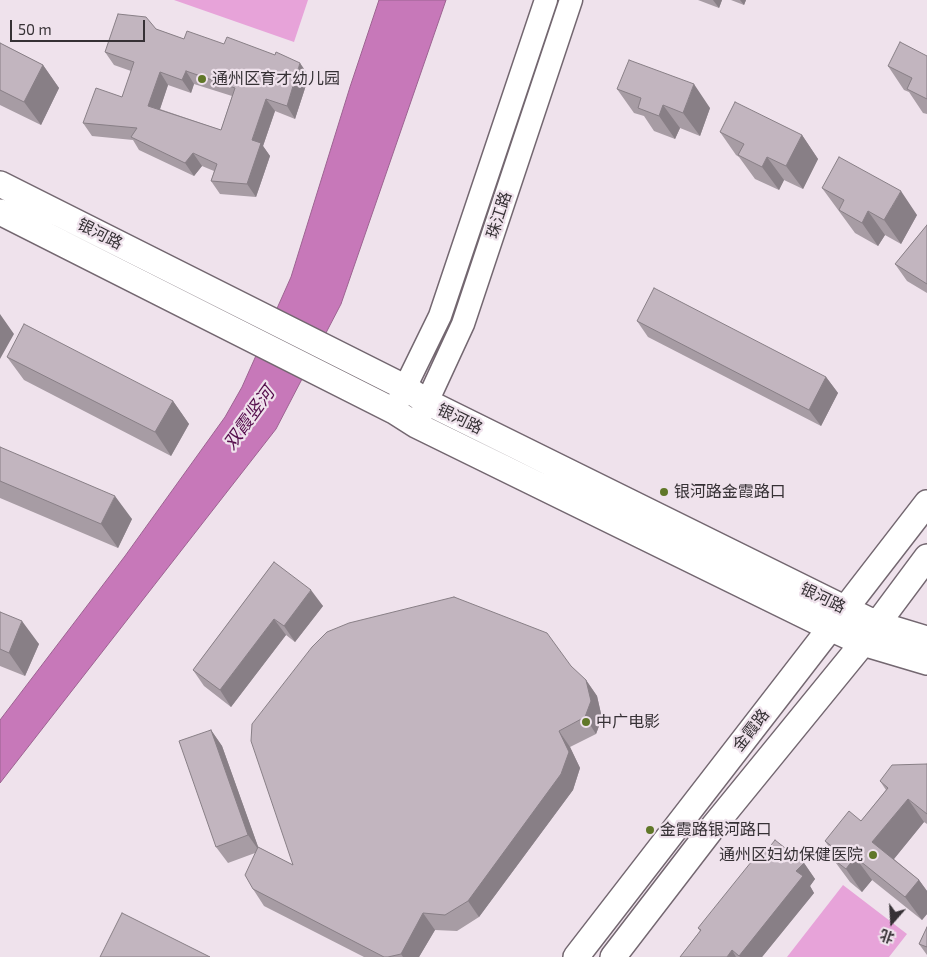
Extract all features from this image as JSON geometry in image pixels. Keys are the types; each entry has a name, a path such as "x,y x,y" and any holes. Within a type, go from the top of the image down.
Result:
{"main road":[{"name":"银河路","path":"0,184 406,388 426,402 838,619"},
{"name":"银河路","path":"0,212 394,411 416,425 870,633 927,662"},
{"name":"金霞路","path":"576,957 927,503"},
{"name":"金霞路","path":"614,957 713,827 870,633 927,557"},
{"name":"银河路","path":"870,633 927,639"}],"street":[{"name":"珠江路","path":"394,411 440,316 546,0"},
{"name":"珠江路","path":"416,425 463,324 571,0"}],"shaded area":[{"path":"174,0 308,0 294,42"},
{"path":"843,885 907,934 889,957 787,957"}],"water":[{"name":"双霞竖河","path":"379,0 446,0 341,304 276,429 0,783 0,720 125,556 225,417 242,387 291,277"}],"building":[{"path":"118,14 146,17 156,29 184,39 187,31 224,44 227,37 275,55 276,52 300,63 287,106 266,99 252,140 261,143 247,184 211,181 217,164 193,153 185,163 131,137 137,128 83,123 96,88 122,97 134,62 105,52","holes":["186,71 235,88 221,130 148,106 160,72 182,80"]},
{"path":"900,42 927,56 927,99 907,89 912,78 888,66"},
{"path":"0,43 43,65 24,102 0,90"},
{"path":"629,60 694,84 683,113 663,105 659,116 638,108 641,98 617,89"},
{"path":"735,102 802,135 786,166 767,157 762,167 738,155 744,144 720,132"},
{"path":"839,157 901,191 884,220 868,211 862,223 839,210 844,200 822,188"},
{"path":"927,225 927,284 895,264"},
{"path":"654,288 826,377 809,410 637,321"},
{"path":"24,324 173,401 155,432 7,357"},
{"path":"0,447 115,496 101,524 0,481"},
{"path":"274,562 311,590 284,626 274,619 220,690 193,670"},
{"path":"454,597 547,633 571,666 586,680 591,701 585,717 559,731 569,752 561,774 468,901 445,915 423,913 401,954 384,957 253,889 245,875 258,847 293,865 251,741 252,724 312,647 327,632 349,623"},
{"path":"0,612 22,621 9,653 0,649"},
{"path":"211,730 248,835 216,847 179,741"},
{"path":"927,764 927,814 908,799 872,842 919,880 905,897 855,857 846,869 833,859 839,852 825,841 849,811 861,821 888,788 880,781 892,765"},
{"path":"775,840 804,863 796,871 803,876 739,956 732,950 727,957 680,957 701,930 698,928 764,846 768,849"},
{"path":"122,913 210,957 100,957"},
{"path":"927,927 927,947 919,944"}],"place":[{"name":"通州区育才幼儿园","path":"202,79"},
{"name":"银河路金霞路口","path":"664,492"},
{"name":"中广电影","path":"586,722"},
{"name":"金霞路银河路口","path":"650,830"},
{"name":"通州区妇幼保健医院","path":"873,855"}]}
